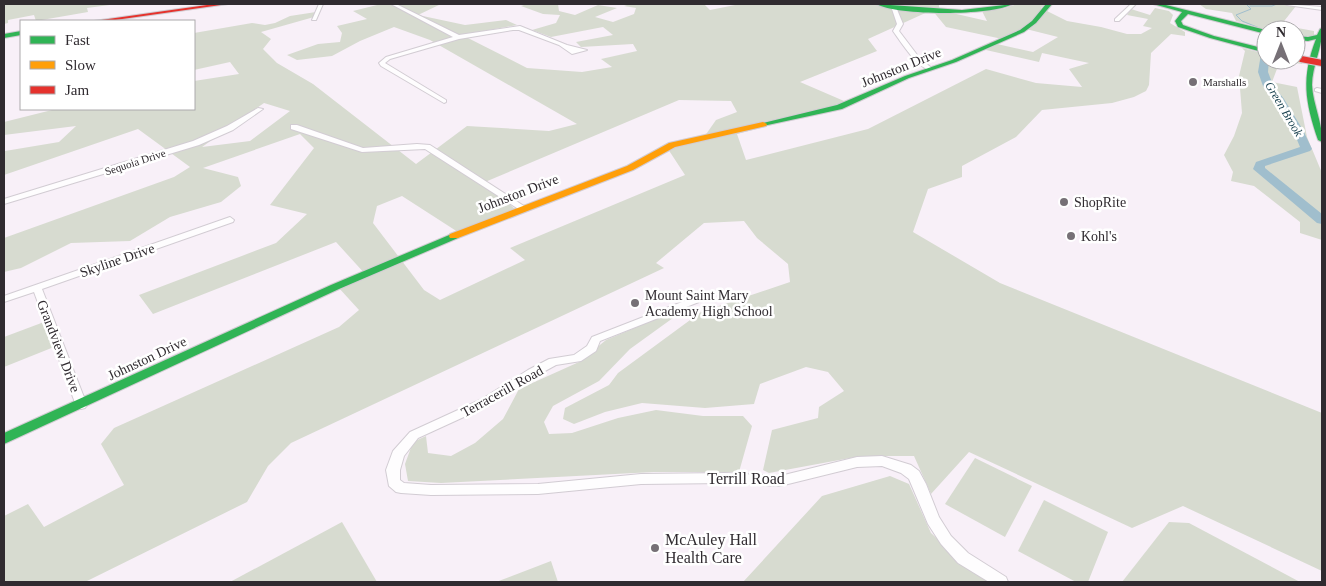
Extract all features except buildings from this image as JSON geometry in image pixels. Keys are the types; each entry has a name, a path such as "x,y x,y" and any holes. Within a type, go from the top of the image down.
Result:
{"main road":[{"path":"105,20 225,4"},
{"path":"879,4 894,7 965,10 999,7 1010,4"},
{"name":"Johnston Drive","path":"4,439 335,287 478,225 630,168 672,145 839,107 1001,42 1034,22 1049,4"},
{"path":"1159,5 1256,30"},
{"path":"1187,12 1256,48"},
{"path":"4,36 20,33"},
{"path":"1306,39 1321,33 1318,69 1322,113"},
{"path":"1306,46 1320,56"},
{"path":"1306,57 1320,56"},
{"path":"1320,56 1306,87 1311,110 1322,140"}],"street":[{"path":"314,19 321,4"},
{"path":"393,4 458,37"},
{"path":"1117,20 1134,4"},
{"path":"1287,4 1322,10"},
{"path":"894,7 900,24 896,31 919,61 930,70"},
{"path":"444,101 382,63 389,58 458,37 517,28 567,47"},
{"name":"Sequoia Drive","path":"4,202 196,144 230,128 260,109"},
{"path":"294,127 362,150 427,147 523,208"},
{"name":"Skyline Drive","path":"4,299 230,220"},
{"name":"Grandview Drive","path":"36,288 82,404"},
{"name":"Terracerill Road","path":"431,490 402,488 394,482 392,470 398,454 414,435 486,402 553,362 577,358 592,348 596,339 697,299"},
{"name":"Terrill Road","path":"431,490 538,489 641,479 725,478 780,481 857,462 882,461 906,469 914,475 920,484 933,520 946,540 968,562 1001,582"}],"shaded area":[{"path":"4,4 117,4 87,8 88,12 42,20 36,20 34,15 8,20 8,23 4,24"},
{"path":"381,4 441,4 418,15 465,25 506,20 517,25 462,35 527,68 582,72 612,67 601,59 637,51 633,44 581,47 576,42 613,35 603,27 551,37 532,30 556,23 560,15 543,14 521,6 527,4 558,4 559,11 575,15 598,5 617,8 595,17 613,22 634,14 636,8 624,6 630,4 704,4 710,10 740,4 939,4 939,10 987,21 982,11 1003,9 1017,4 1045,4 1041,8 1067,21 1127,34 1141,34 1152,28 1143,26 1148,19 1127,15 1131,9 1150,15 1155,8 1169,11 1173,15 1170,23 1185,32 1185,36 1171,34 1151,53 1149,85 1146,91 1134,97 1112,103 1042,110 1016,137 962,166 962,177 928,189 913,232 1000,283 1322,413 1322,571 1183,506 1132,528 969,452 931,494 914,456 861,456 769,473 763,470 772,430 818,418 819,407 844,391 828,372 806,367 760,384 754,404 705,408 642,403 605,412 574,424 563,419 565,408 609,385 618,373 701,312 790,282 788,264 757,238 744,221 704,223 656,263 664,268 291,443 268,466 247,502 85,582 4,582 4,516 28,504 44,527 124,485 101,444 114,428 339,327 359,310 338,287 366,275 336,242 153,314 139,295 276,243 307,214 270,205 314,148 300,134 203,168 238,177 241,186 221,202 170,217 130,241 71,243 21,268 4,272 4,238 174,177 190,167 138,129 4,175 5,151 59,142 76,126 4,135 4,122 52,110 195,110 195,81 239,74 230,62 195,70 195,33 252,23 265,25 275,23 290,16 316,12 314,17 261,32 271,39 263,49 277,63 313,84 416,164 467,126 549,131 577,124 430,40 394,27 360,41 332,56 297,60 287,55 318,44 340,42 342,33 337,26 367,19 353,11","holes":["932,10 946,27 1007,40 1026,29 1058,37 1033,52 997,44 986,50 1039,62 1042,53 1089,63 1069,69 1082,87 1036,83 986,69 868,129 746,160 737,134 851,104 800,82 877,51 868,39","679,100 731,101 737,112 716,120 702,140 668,149 685,175 510,248 525,260 440,300 424,290 373,223 377,206 402,196 461,234 517,211 485,182","264,103 290,111 250,141 202,147"]},
{"path":"1199,4 1279,4 1296,6 1285,20 1256,20 1256,26 1236,21 1232,13 1206,9"},
{"path":"1306,30 1314,31 1314,36 1306,36"},
{"path":"1242,48 1256,52 1256,70 1277,70 1272,82 1297,87 1307,137 1322,173 1322,240 1300,233 1300,222 1254,186 1231,181 1233,172 1224,155 1234,136 1242,113 1239,76 1245,51"},
{"path":"684,310 630,349 599,381 553,406 544,422 549,434 572,433 618,418 656,410 703,416 743,416 752,426 739,472 654,472 441,483 408,481 405,464 413,442 426,436 428,453 451,456 475,443 503,419 519,389 579,362 606,340 675,311"},
{"path":"44,322 54,347 4,367 4,337"},
{"path":"975,458 1032,486 1005,537 945,504"},
{"path":"890,476 909,484 931,533 974,573 990,582 743,582 822,496"},
{"path":"1044,500 1108,532 1088,582 1076,582 1018,551"},
{"path":"342,522 377,582 230,582"},
{"path":"1169,522 1189,523 1300,582 1122,582"},
{"path":"551,561 558,582 496,582"}],"waterway":[{"name":"Green Brook","path":"1246,4 1251,9 1236,15 1242,21 1256,27"},
{"path":"1250,6 1272,6 1277,4"},
{"name":"Green Brook","path":"1263,70 1268,86 1279,99 1298,130 1306,149 1260,164 1259,169 1322,220"}],"traffic: fast":[{"path":"879,4 945,12 962,12 1010,4"},
{"path":"763,124 839,107 907,77 954,61 1022,31 1034,22 1049,4"},
{"path":"1156,4 1256,29"},
{"path":"1186,12 1178,21 1180,26 1212,37 1256,48"},
{"path":"1322,30 1312,60 1309,85 1312,110 1322,140"},
{"path":"4,36 20,33"},
{"path":"1306,39 1320,36"},
{"path":"4,439 335,287 454,236"}],"traffic: slow":[{"path":"454,236 630,168 672,145 763,124"}],"traffic: jam":[{"path":"105,20 225,4"},
{"path":"1306,60 1322,63"}],"place":[{"name":"Marshalls","path":"1193,82"},
{"name":"ShopRite","path":"1064,202"},
{"name":"Kohl's","path":"1071,236"},
{"name":"Mount Saint Mary Academy High School","path":"635,303"},
{"name":"McAuley Hall Health Care","path":"655,548"}]}
